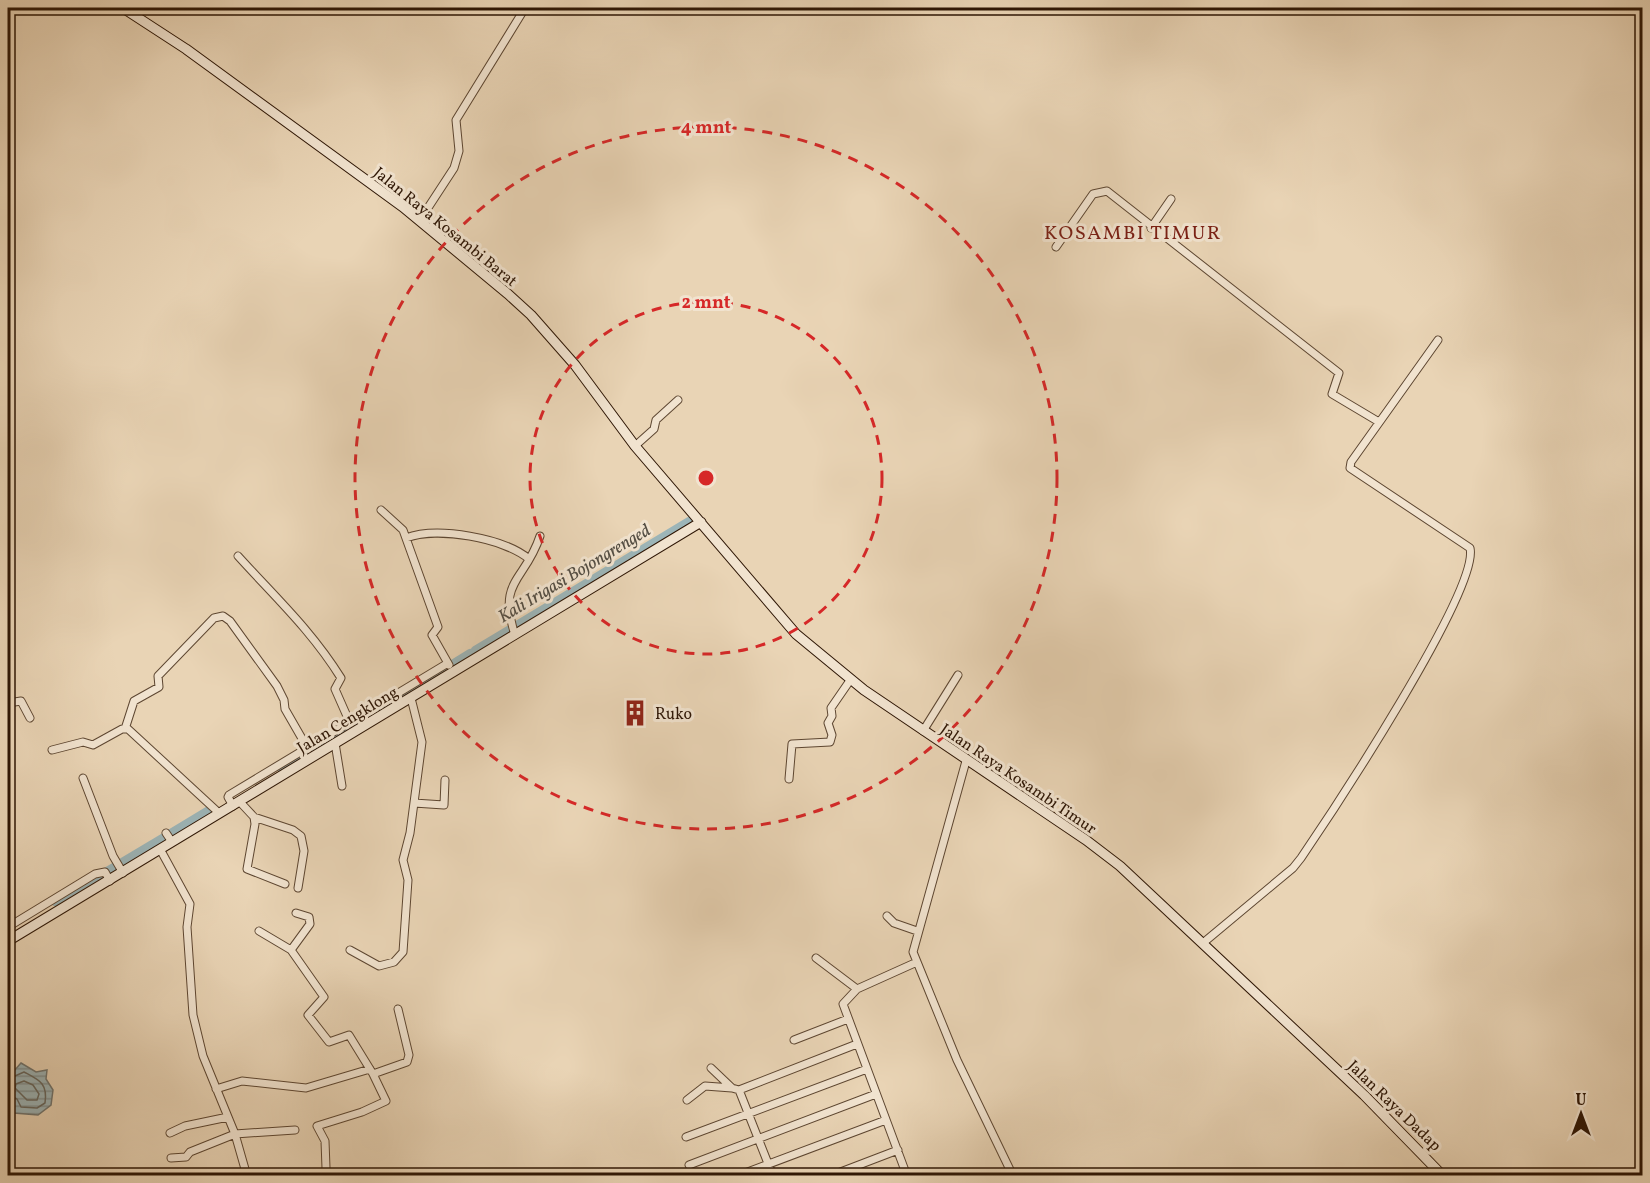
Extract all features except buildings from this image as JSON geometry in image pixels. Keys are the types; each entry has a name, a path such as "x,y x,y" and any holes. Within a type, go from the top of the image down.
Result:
{"main road":[{"name":"Jalan Raya Kosambi Barat","path":"123,8 197,57 420,220 531,315 575,365 635,446 701,522"},
{"name":"Jalan Raya Kosambi Timur","path":"701,522 796,634 922,732 1095,847 1141,885 1203,943 1321,1061"},
{"name":"Jalan Cengklong","path":"8,941 120,867 172,842 278,772 323,745 335,743 411,698 451,667 701,522"},
{"name":"Jalan Raya Dadap","path":"1321,1061 1443,1176"}],"street":[{"path":"420,220 454,168 459,151 456,120 525,8"},
{"path":"1056,247 1093,194 1101,190 1107,191 1151,228 1339,373 1332,394 1379,422"},
{"path":"1151,228 1172,199"},
{"path":"1203,943 1293,868 1301,858 1426,659 1455,599 1470,559 1470,548 1350,468 1351,462 1438,340"},
{"path":"635,446 654,429 656,420 678,400"},
{"path":"278,772 308,749 323,745 351,723 451,667 432,636 438,627 406,538 400,526 381,510"},
{"path":"406,538 426,533 450,534 502,544 518,550 529,559"},
{"path":"513,630 507,607 508,598 513,582 529,559 540,536"},
{"path":"238,556 289,608 327,655 341,678 335,689 351,723"},
{"path":"52,750 83,742 93,746 125,729 134,701 159,687 158,676 214,618 223,616 230,621 277,686 284,700 285,709 308,749"},
{"path":"922,732 958,675"},
{"path":"789,779 792,744 830,742 832,735 828,723 832,716 831,708 851,679"},
{"path":"350,950 379,966 394,962 403,952 408,880 403,860 422,742 411,698"},
{"path":"8,703 21,701 30,718"},
{"path":"125,729 219,813"},
{"path":"335,743 342,786"},
{"path":"966,761 913,949 957,1060 1013,1176"},
{"path":"83,778 120,867"},
{"path":"414,803 444,805 445,780"},
{"path":"233,802 254,818 293,830 301,836 304,851 298,888"},
{"path":"254,818 255,832 247,862 248,869 285,884"},
{"path":"166,833 172,842"},
{"path":"160,849 190,904 187,927 193,1015 203,1056 236,1134 247,1176"},
{"path":"8,927 95,874 108,877"},
{"path":"291,950 310,924 309,917 296,913"},
{"path":"887,916 894,923 917,931"},
{"path":"259,931 291,950 324,997 308,1015 329,1042 349,1035 372,1071 386,1101 362,1112 317,1126 325,1141 326,1168"},
{"path":"816,958 857,989"},
{"path":"907,1176 843,1004 857,989 917,962"},
{"path":"216,1089 242,1081 306,1088 407,1062 409,1055 398,1009"},
{"path":"794,1040 848,1019"},
{"path":"687,1100 709,1085 736,1089 857,1044"},
{"path":"711,1068 736,1089 759,1138 773,1176"},
{"path":"686,1137 867,1069"},
{"path":"689,1165 876,1094"},
{"path":"170,1133 185,1126 228,1117"},
{"path":"737,1176 886,1120"},
{"path":"171,1158 186,1157 190,1152 236,1134 295,1130"},
{"path":"830,1176 898,1150"}],"water":[{"path":"21,1063 36,1072 47,1070 46,1079 53,1090 51,1105 38,1115 14,1113 13,1104 8,1100 8,1084 12,1082 8,1080 8,1070 14,1071"}],"waterway":[{"name":"Kali Irigasi Bojongrenged","path":"475,650 689,521"},
{"name":"Kali Irigasi Bojongrenged","path":"325,743 470,653"},
{"name":"Kali Irigasi Bojongrenged","path":"280,767 320,747"},
{"name":"Kali Irigasi Bojongrenged","path":"169,834 212,808"},
{"name":"Kali Irigasi Bojongrenged","path":"55,902 164,837"}],"place":[{"name":"Ruko","path":"635,713"}],"district":[{"name":"KOSAMBI TIMUR","path":"1133,232"}]}
